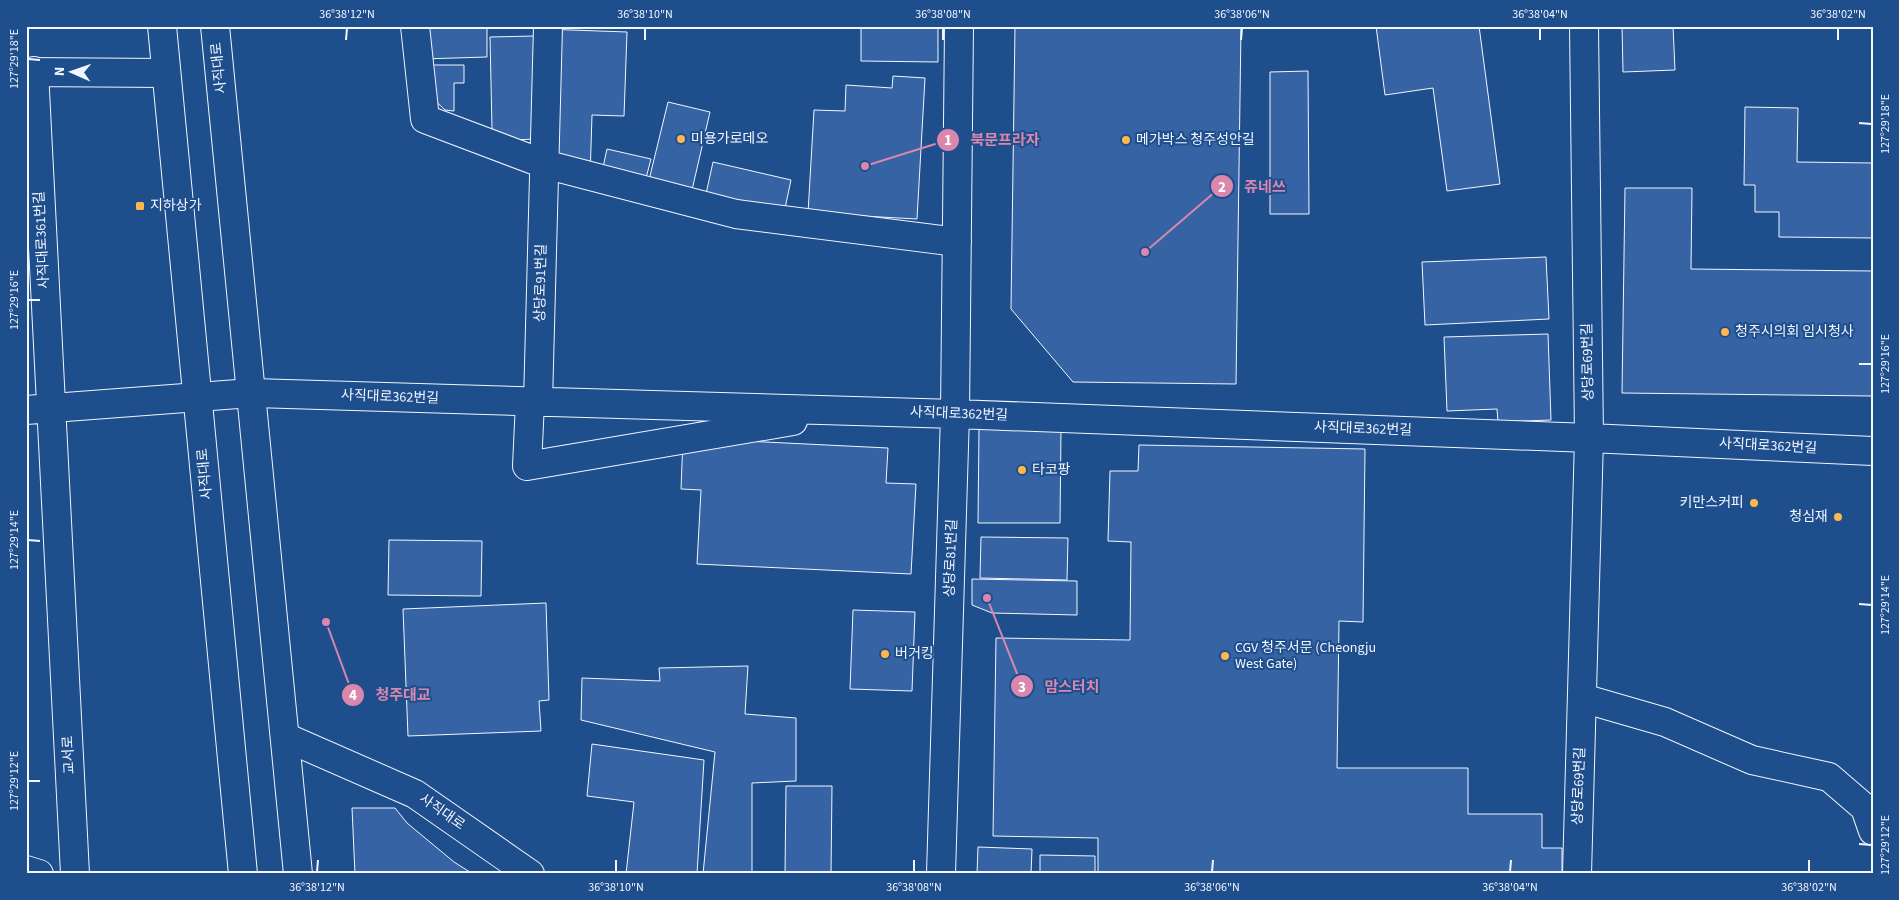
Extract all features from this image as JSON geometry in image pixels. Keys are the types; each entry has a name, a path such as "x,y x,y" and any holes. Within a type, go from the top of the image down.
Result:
{"street":[{"name":"사직대로","path":"162,26 243,874"},
{"name":"사직대로","path":"215,26 285,738 301,872"},
{"path":"415,26 425,119 544,164 736,214 957,242"},
{"name":"상당로91번길","path":"534,402 548,26"},
{"name":"상당로81번길","path":"941,874 955,414 959,26"},
{"name":"상당로69번길","path":"1577,874 1589,438 1584,26"},
{"path":"30,72 166,73"},
{"name":"사직대로361번길","path":"30,72 39,409 63,637"},
{"path":"39,409 251,393"},
{"name":"사직대로362번길","path":"251,393 955,414 1589,438 1873,451"},
{"name":"사직대로362번길","path":"534,402 527,466 854,411"},
{"name":"교서로","path":"63,637 75,874"},
{"path":"1582,698 1665,722 1752,760 1829,777 1865,808 1873,831"},
{"name":"사직대로","path":"285,738 416,794 530,874"},
{"path":"26,870 39,874"}],"building":[{"path":"421,26 487,26 487,57 422,59"},
{"path":"861,26 938,26 938,62 861,61"},
{"path":"1015,26 1241,26 1236,384 1073,382 1011,309"},
{"path":"1376,26 1479,26 1500,184 1447,191 1433,88 1385,95"},
{"path":"1622,26 1673,26 1675,70 1623,72"},
{"path":"544,29 627,32 624,116 592,115 590,178 540,177"},
{"path":"534,36 536,139 513,140 492,129 490,37"},
{"path":"427,65 464,65 464,83 454,83 454,111 445,110 427,93"},
{"path":"1308,71 1309,214 1270,214 1270,72"},
{"path":"893,76 925,78 917,219 808,213 814,110 845,111 846,85 892,88"},
{"path":"668,102 710,112 692,190 649,180"},
{"path":"1745,107 1798,108 1797,162 1873,163 1873,238 1779,237 1779,212 1755,212 1755,185 1744,185"},
{"path":"607,149 651,159 646,178 603,167"},
{"path":"713,162 791,180 784,213 706,194"},
{"path":"1625,188 1692,188 1691,269 1873,271 1873,396 1622,393"},
{"path":"1546,257 1549,319 1425,325 1422,262"},
{"path":"1548,334 1551,420 1498,422 1497,409 1447,411 1444,337"},
{"path":"979,429 1061,429 1060,523 978,523"},
{"path":"683,438 888,448 886,483 916,484 911,574 697,564 701,490 681,489"},
{"path":"1139,445 1365,449 1363,622 1339,621 1337,768 1468,768 1468,814 1542,814 1542,848 1562,848 1562,874 1098,874 1098,838 993,836 996,638 1130,640 1131,542 1108,541 1110,471 1138,471"},
{"path":"981,537 1068,538 1067,580 980,578"},
{"path":"389,540 482,541 481,596 388,595"},
{"path":"972,579 1077,581 1077,615 992,613 972,605"},
{"path":"546,603 549,700 539,701 541,731 408,736 403,609"},
{"path":"853,610 915,612 912,691 850,689"},
{"path":"748,666 745,714 796,718 796,781 752,783 752,874 703,874 715,752 581,720 582,678 660,681 659,668"},
{"path":"592,744 704,760 697,874 626,874 634,802 587,796"},
{"path":"786,786 832,786 831,874 785,874"},
{"path":"352,808 395,808 407,823 454,862 473,874 355,874"},
{"path":"978,847 1032,849 1031,874 977,874"},
{"path":"1040,855 1095,856 1095,874 1040,874"}],"place":[{"name":"미용가로데오","path":"681,139"},
{"name":"메가박스 청주성안길","path":"1126,140"},
{"name":"북문프라자","path":"865,166"},
{"name":"지하상가","path":"140,206"},
{"name":"쥬네쓰","path":"1145,252"},
{"name":"청주시의회 임시청사","path":"1725,332"},
{"name":"타코팡","path":"1022,470"},
{"name":"키만스커피","path":"1754,503"},
{"name":"청심재","path":"1838,517"},
{"name":"맘스터치","path":"987,598"},
{"name":"청주대교","path":"326,622"},
{"name":"버거킹","path":"885,654"},
{"name":"CGV 청주서문 (Cheongju West Gate)","path":"1225,656"}]}
